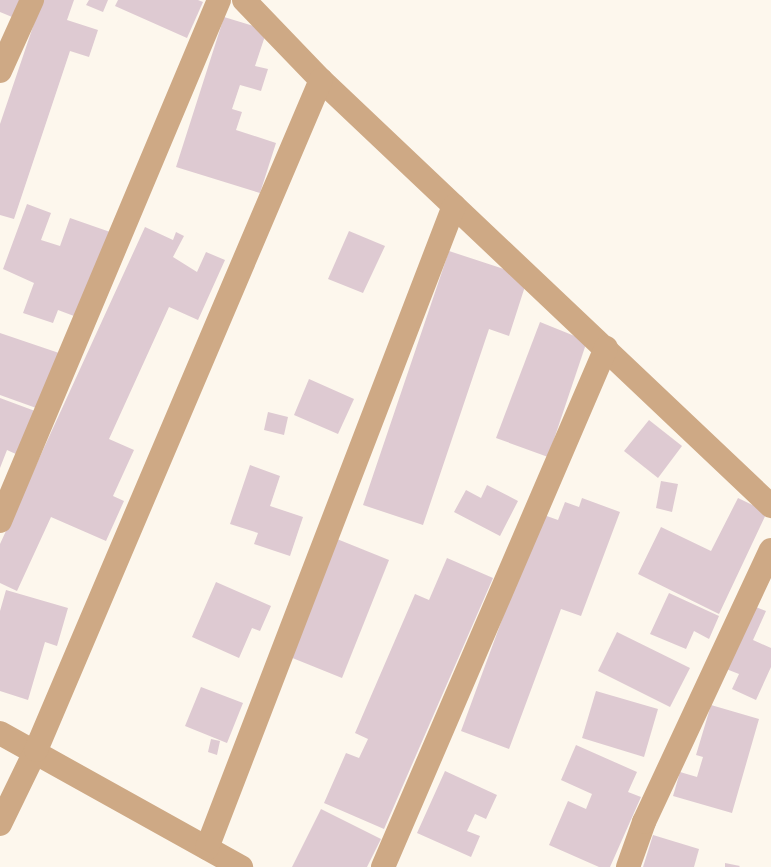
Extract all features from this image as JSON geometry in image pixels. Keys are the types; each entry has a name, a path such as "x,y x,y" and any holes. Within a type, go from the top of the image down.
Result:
{"street":[{"path":"0,71 32,0"},
{"path":"0,521 219,0"},
{"path":"244,0 321,80 771,506"},
{"path":"0,824 36,750 321,80"},
{"path":"207,848 454,206"},
{"path":"384,867 606,348"},
{"path":"628,867 644,822 771,550"},
{"path":"0,733 36,750 241,867"}],"building":[{"path":"0,0 24,0 17,19 0,12"},
{"path":"42,0 74,0 67,20 98,30 89,57 70,51 14,219 0,215 0,124"},
{"path":"89,0 108,0 103,12 86,5"},
{"path":"118,0 198,0 203,2 187,38 115,6"},
{"path":"224,17 267,30 255,66 268,69 261,91 240,85 232,109 242,112 236,130 276,143 260,193 176,167"},
{"path":"27,204 51,213 41,240 60,246 70,218 113,233 82,319 58,310 53,323 23,313 34,283 3,269"},
{"path":"145,227 173,240 176,232 184,236 173,257 197,272 206,252 225,260 198,320 169,307 109,439 134,450 113,496 124,501 106,541 51,517 17,591 0,583 0,544"},
{"path":"349,231 385,246 363,293 328,279"},
{"path":"449,251 528,277 509,336 489,329 423,525 363,505"},
{"path":"540,322 587,341 548,457 496,438"},
{"path":"0,333 59,353 39,409 0,395"},
{"path":"309,379 354,399 338,434 294,415"},
{"path":"0,398 35,411 18,455 7,450 0,468"},
{"path":"268,412 288,417 284,435 264,430"},
{"path":"649,420 682,446 658,478 624,451"},
{"path":"250,465 280,476 270,506 303,517 290,556 254,544 258,533 230,524"},
{"path":"661,481 678,484 672,512 656,508"},
{"path":"487,485 518,501 500,536 454,512 466,490 481,498"},
{"path":"582,498 620,512 581,616 561,609 509,749 461,731 541,514 558,520 565,502 579,507"},
{"path":"738,498 767,512 719,614 638,574 661,527 711,551"},
{"path":"332,537 389,560 342,678 285,655"},
{"path":"447,558 493,578 384,829 324,803 346,753 359,758 368,739 355,733 415,594 429,600"},
{"path":"216,582 271,606 260,631 252,628 239,658 192,637"},
{"path":"6,590 68,608 57,646 45,642 28,700 0,691 0,611"},
{"path":"669,593 719,616 709,639 694,631 686,649 650,634"},
{"path":"748,604 766,611 753,640 771,648 771,667 756,700 732,689 739,674 721,667"},
{"path":"617,632 690,668 670,707 598,671"},
{"path":"201,687 243,703 227,743 185,726"},
{"path":"596,691 658,709 644,757 582,738"},
{"path":"711,705 759,719 732,813 673,796 680,772 697,777 703,757 696,755"},
{"path":"211,739 220,741 217,755 208,752"},
{"path":"576,745 637,772 628,792 641,797 610,867 599,867 549,845 568,801 586,809 592,794 561,780"},
{"path":"445,771 497,795 486,819 475,814 467,831 480,836 471,857 417,833"},
{"path":"321,809 381,839 367,867 292,867"},
{"path":"653,835 699,849 694,867 643,867"},
{"path":"725,863 740,866 725,867"}]}
